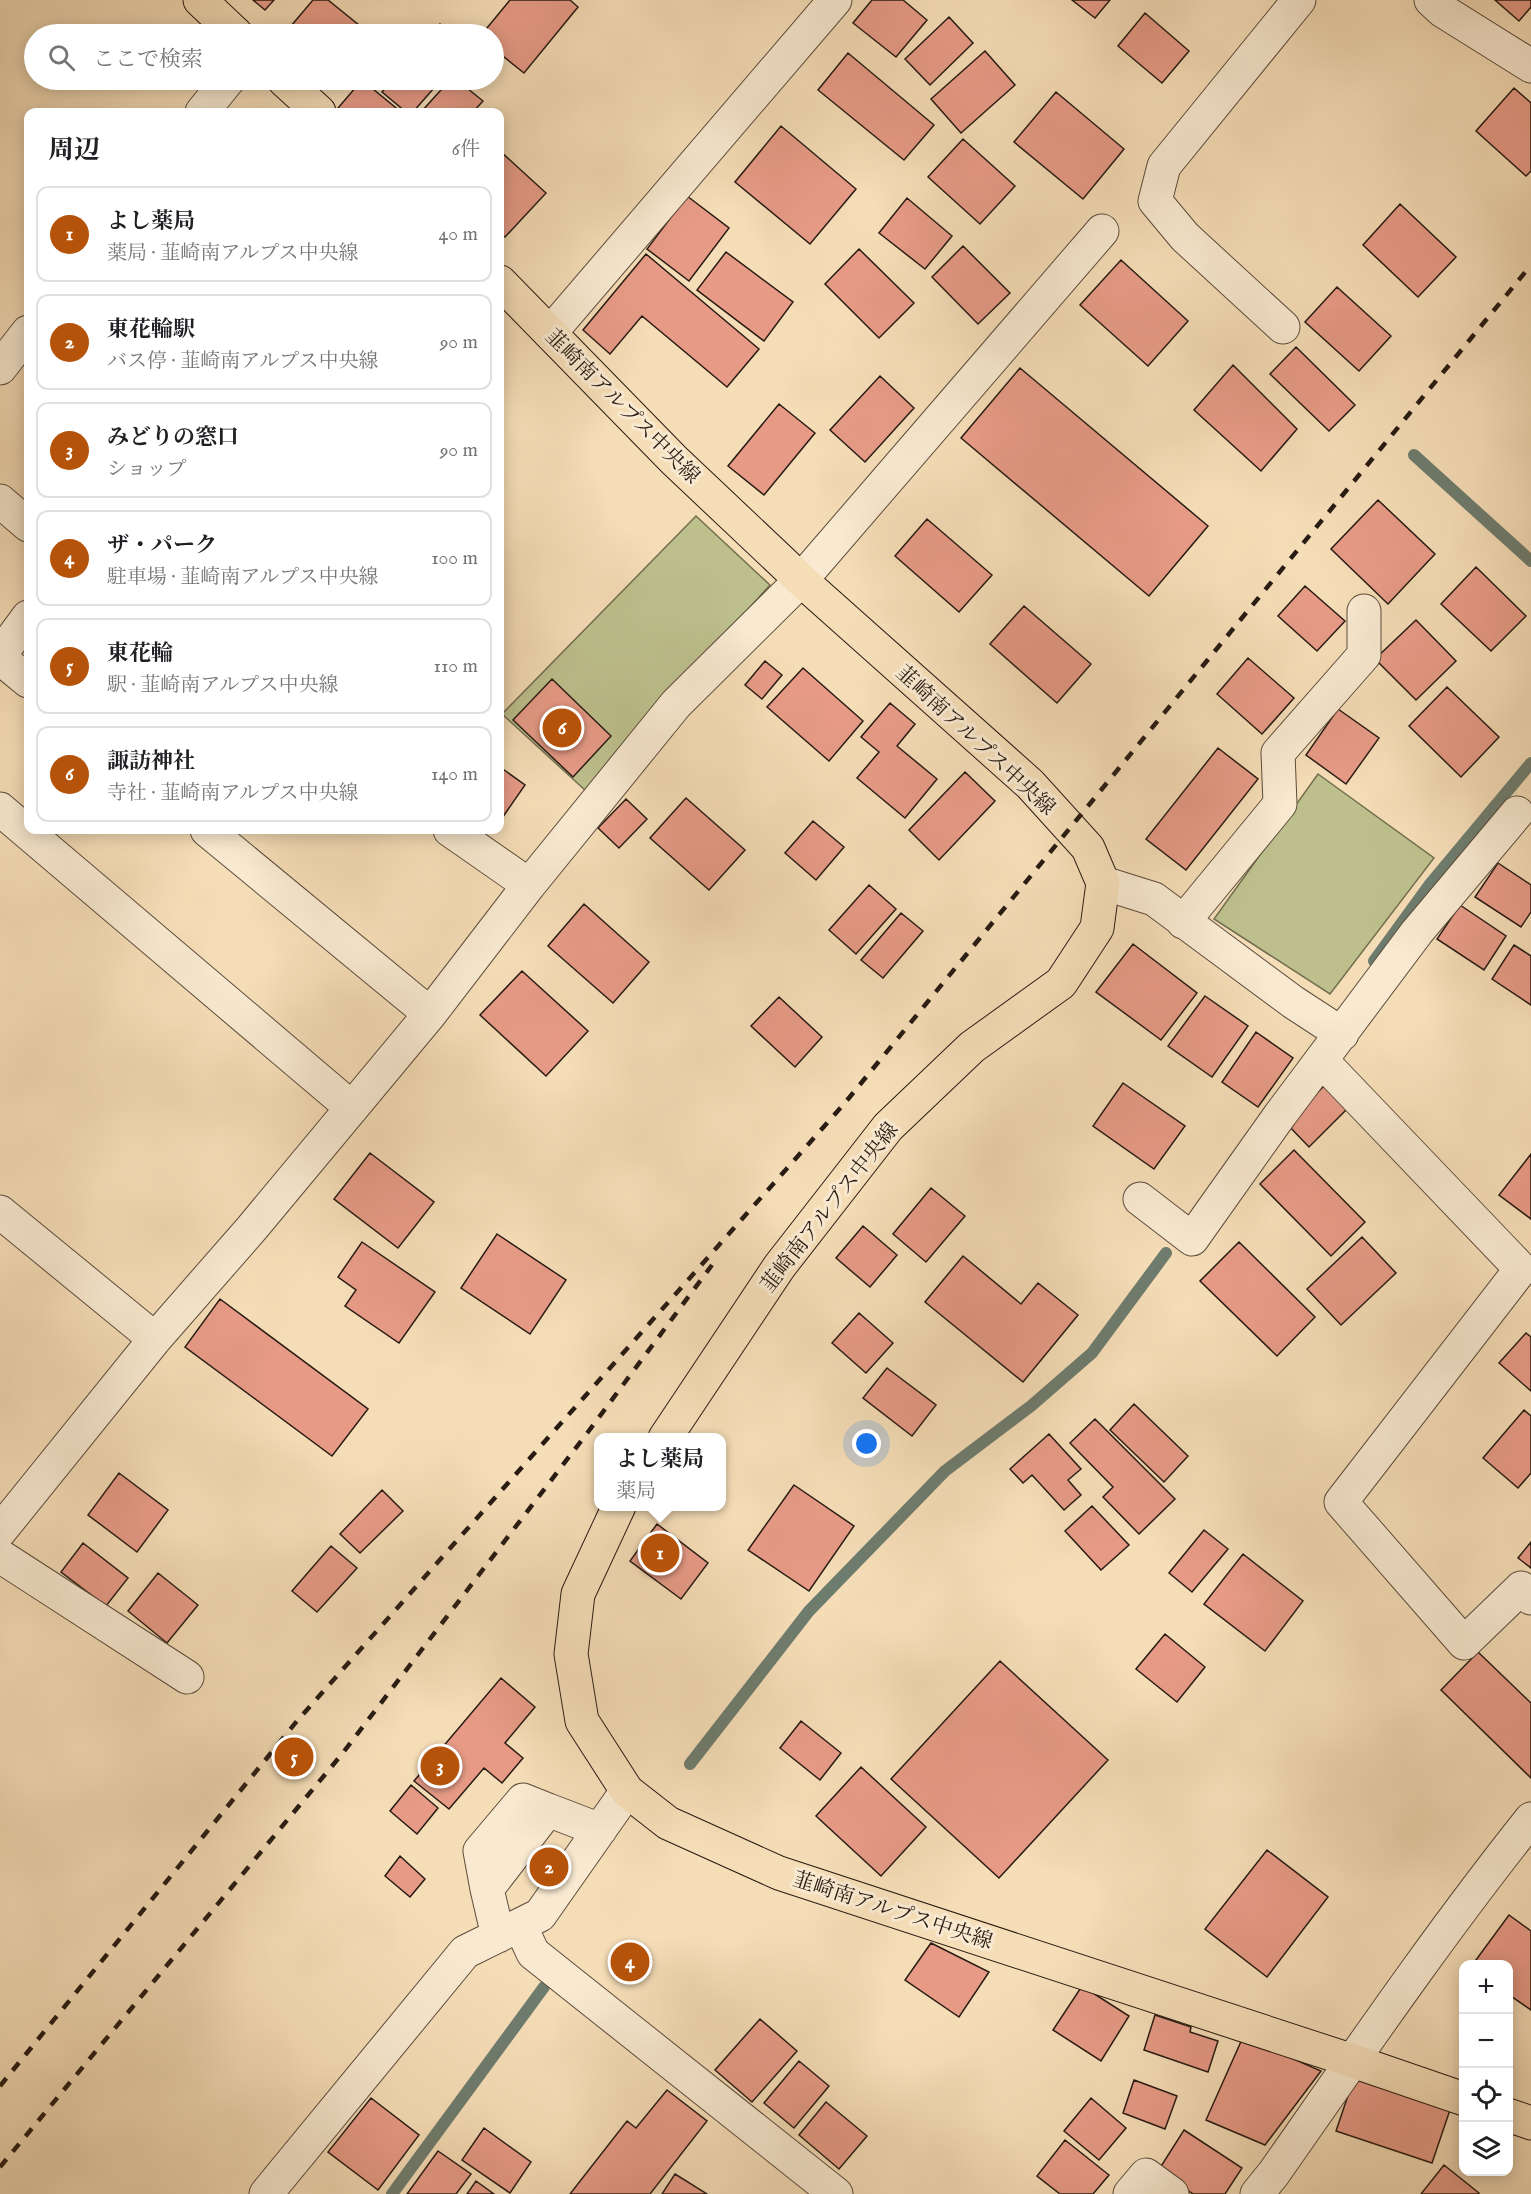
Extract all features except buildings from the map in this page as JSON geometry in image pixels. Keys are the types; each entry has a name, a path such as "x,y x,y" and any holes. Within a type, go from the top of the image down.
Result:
{"main road":[{"path":"200,0 225,24"},
{"path":"295,90 315,108"},
{"name":"韮崎南アルプス中央線","path":"504,286 674,460 801,580 1030,784 1088,848 1103,883 1097,928 1061,983 972,1047 888,1127 779,1267 668,1433"},
{"name":"韮崎南アルプス中央線","path":"617,1511 578,1594 571,1654 582,1721 627,1791 668,1823 780,1873 1459,2097"},
{"path":"1513,2116 1531,2123"}],"street":[{"path":"550,333 835,0"},
{"path":"1283,327 1185,237 1155,201 1164,166 1299,0"},
{"path":"1431,0 1531,66"},
{"path":"205,108 220,90"},
{"path":"0,1531 155,1339 252,1228 430,1014 529,885 676,704 801,580 1102,231"},
{"path":"0,368 24,337"},
{"path":"0,501 24,522"},
{"path":"1182,922 1280,804 1278,753 1364,655 1364,611"},
{"path":"24,623 0,656 24,677"},
{"path":"0,809 24,829"},
{"path":"1140,1199 1192,1239 1280,1115 1417,932 1526,810"},
{"path":"29,834 352,1108"},
{"path":"212,834 430,1014"},
{"path":"456,834 529,885"},
{"path":"1103,883 1154,899 1182,922 1293,1002 1342,1034"},
{"path":"1322,1061 1521,1269 1341,1502 1464,1643 1521,1588 1531,1598"},
{"path":"0,1212 155,1339"},
{"path":"0,1556 187,1677"},
{"path":"266,2194 465,1952 540,1915 627,1791"},
{"path":"600,1830 549,1810 487,1889 509,1931 533,1953 836,2194"},
{"path":"1257,2194 1402,1989 1476,1888 1531,1820"},
{"path":"1130,2194 1146,2175 1172,2194"}],"green space":[{"path":"696,516 770,585 586,791 504,716 504,712"},
{"path":"1318,774 1434,858 1330,994 1214,919"}],"waterway":[{"path":"1414,455 1531,561"},
{"path":"1374,961 1430,884 1531,763"},
{"path":"690,1764 809,1611 945,1471 1031,1406 1092,1353 1166,1253"},
{"path":"392,2194 544,1987"}],"railway":[{"path":"0,2086 297,1721 844,1104 1531,265"},
{"path":"0,2167 342,1754 588,1432 712,1265"}],"place":[{"name":"諏訪神社","path":"562,728"},
{"name":"よし薬局","path":"660,1553"},
{"name":"東花輪","path":"294,1757"},
{"name":"みどりの窓口","path":"440,1766"},
{"name":"東花輪駅","path":"549,1867"},
{"name":"ザ・パーク","path":"630,1962"}]}
